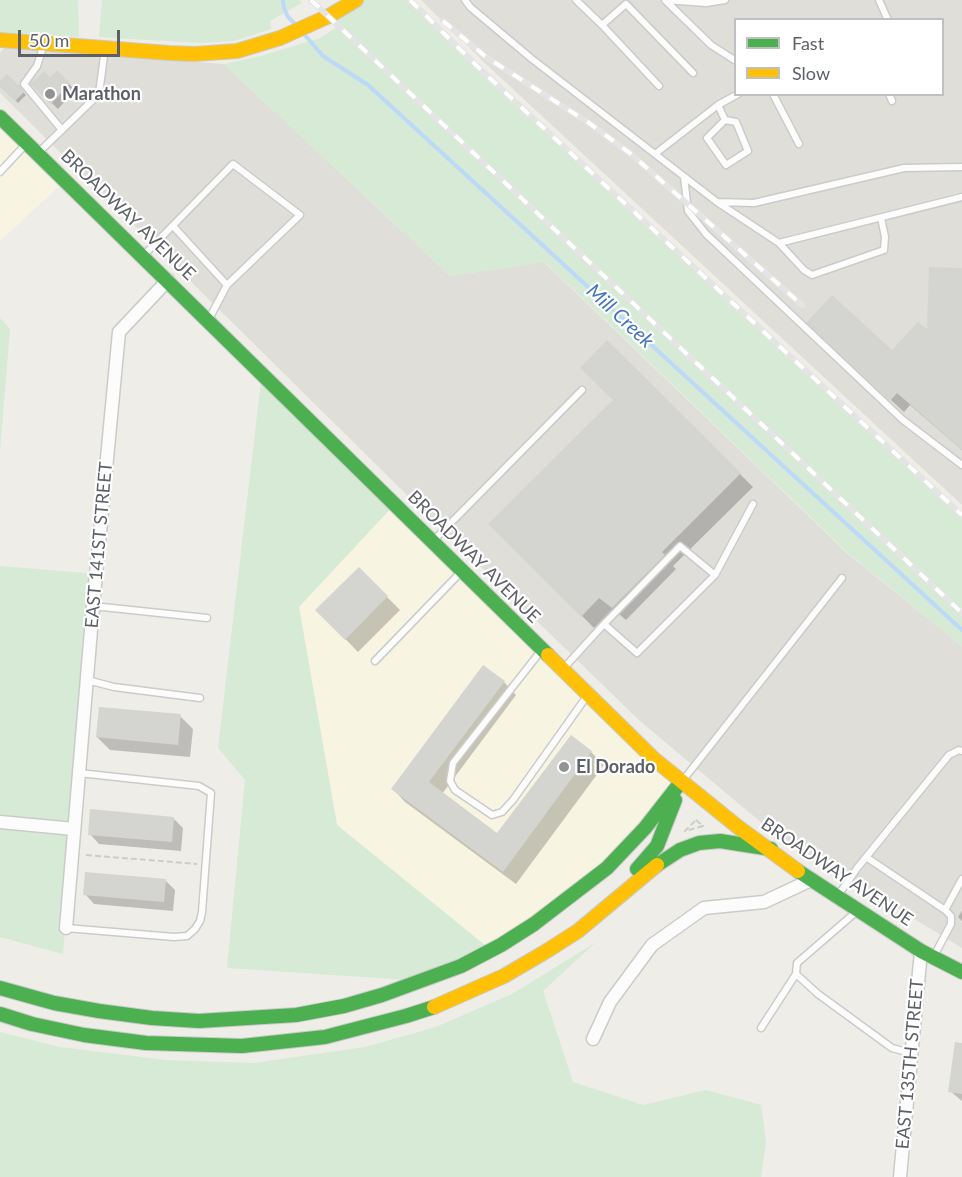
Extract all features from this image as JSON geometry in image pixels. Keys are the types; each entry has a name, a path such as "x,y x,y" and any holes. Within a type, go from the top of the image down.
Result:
{"main road":[{"path":"0,40 169,53 215,53 246,49 280,38 356,0"},
{"name":"BROADWAY AVENUE","path":"0,117 654,759 811,880 921,951 962,972"},
{"path":"614,900 628,879 657,846 681,782"},
{"path":"0,988 54,1003 99,1011 199,1021 296,1015 344,1006 382,995 461,966 534,924 607,868 645,828 681,782"},
{"path":"0,1014 32,1024 84,1035 146,1043 242,1046 325,1037 406,1016 444,1003 504,976 578,931 663,860 680,850 699,843 720,841 771,849"}],"street":[{"name":"EAST 141ST STREET","path":"66,928 119,332 168,280"},
{"path":"0,822 74,829"},
{"path":"593,1039 610,1002 652,945 704,908 764,902 811,880"},
{"name":"EAST 135TH STREET","path":"900,1177 921,951"}],"lane":[{"path":"465,0 470,7 532,59 717,202 779,243 804,270 812,275 884,250 885,237 881,218"},
{"path":"579,2 588,0"},
{"path":"665,0 706,3 725,0"},
{"path":"665,0 711,45 734,60"},
{"path":"879,0 887,18"},
{"path":"579,2 659,87"},
{"path":"602,25 628,2 693,74"},
{"path":"44,43 37,66 24,84 62,130"},
{"path":"38,153 99,94 105,48"},
{"path":"655,154 718,105 734,96"},
{"path":"774,96 799,144"},
{"path":"718,105 725,120"},
{"path":"725,120 736,122 748,151 726,165 707,138 725,120"},
{"path":"0,172 28,142"},
{"path":"143,256 234,164 300,215 227,285 208,320"},
{"path":"717,202 754,203 904,168 962,167"},
{"path":"684,177 688,211 706,234 903,420 962,465"},
{"path":"779,243 962,197"},
{"path":"173,226 227,285"},
{"path":"433,542 582,390"},
{"path":"604,624 637,653 715,575 753,504"},
{"path":"562,669 680,546 715,575"},
{"path":"375,661 463,571"},
{"path":"681,782 842,578"},
{"path":"93,606 207,618"},
{"path":"542,649 453,763 450,781 455,790 492,815 502,812 513,800 588,694"},
{"path":"87,680 114,687 200,698"},
{"path":"837,897 866,857 949,754 962,751"},
{"path":"66,928 174,937 188,936 200,921 205,865 211,793 207,789 199,786 79,773"},
{"path":"866,857 951,916 951,924 934,958"},
{"path":"945,910 962,879"},
{"path":"761,1028 796,974 797,963 858,911"},
{"path":"796,974 818,994 892,1048 911,1053"}],"path":[{"path":"72,854 205,865"}],"shaded area":[{"path":"421,0 962,0 962,505 488,66"},
{"path":"5,47 224,64 450,276 544,262 848,554 962,646 962,948 775,834 640,721 414,502 0,93 0,53"},
{"path":"0,118 66,180 0,241"},
{"path":"395,504 681,782 645,828 491,950 337,825 299,606"}],"green space":[{"path":"0,0 78,0 79,37 0,32"},
{"path":"102,0 299,0 302,3 270,21 271,29 234,41 201,43 99,37"},
{"path":"356,0 410,0 479,68 962,515 962,646 849,554 545,262 450,276 224,64 261,56 320,38 339,26 329,16"},
{"path":"0,318 10,329 0,450"},
{"path":"262,373 395,504 299,607 337,825 491,950 423,981 227,968 245,780 218,748"},
{"path":"0,566 96,574 63,954 0,937"},
{"path":"595,943 543,991 573,1082 643,1105 706,1090 761,1105 766,1142 761,1177 0,1177 0,1032 60,1047 165,1060 254,1063 365,1047 436,1027 512,994"}],"building":[{"name":"Marathon","path":"57,70 70,83 51,104 30,84 44,71 50,77"},
{"path":"7,74 25,91 15,101 0,87 0,81"},
{"path":"929,267 962,268 962,450 897,393 890,401 806,323 832,295 892,350 918,322 927,329"},
{"path":"607,340 741,473 662,552 665,555 612,608 599,598 581,617 488,524 613,400 580,368"},
{"path":"359,567 388,596 345,640 315,610"},
{"name":"El Dorado","path":"483,665 505,681 429,782 497,833 571,735 592,751 503,872 391,789"},
{"path":"99,707 181,714 178,745 96,737"},
{"path":"90,809 174,817 172,842 88,835"},
{"path":"85,872 166,879 164,902 83,895"},
{"path":"955,1042 962,1043 962,1094 948,1092"}],"waterway":[{"name":"Mill Creek","path":"283,0 288,17 296,25"},
{"name":"Mill Creek","path":"303,33 323,56 368,85 962,630"}],"railway":[{"path":"311,0 962,613"},
{"path":"410,0 479,68 962,515"},
{"path":"443,21 486,57 589,123 631,154 802,305"}],"traffic: fast":[{"path":"0,117 548,655"},
{"path":"0,988 54,1003 99,1011 199,1021 296,1015 344,1006 382,995 461,966 534,924 607,868 645,828 681,782"},
{"path":"637,869 657,846 675,800"},
{"path":"657,865 680,850 699,843 720,841 771,849"},
{"path":"798,871 921,951 962,972"},
{"path":"0,1014 32,1024 84,1035 146,1043 242,1046 325,1037 434,1007"}],"traffic: slow":[{"path":"0,40 169,53 237,51 280,38 329,16 356,0"},
{"path":"548,655 654,759 738,827 798,871"},
{"path":"434,1007 504,976 578,931 657,865"}],"place":[{"name":"Marathon","path":"50,94"},
{"name":"El Dorado","path":"564,767"}]}
